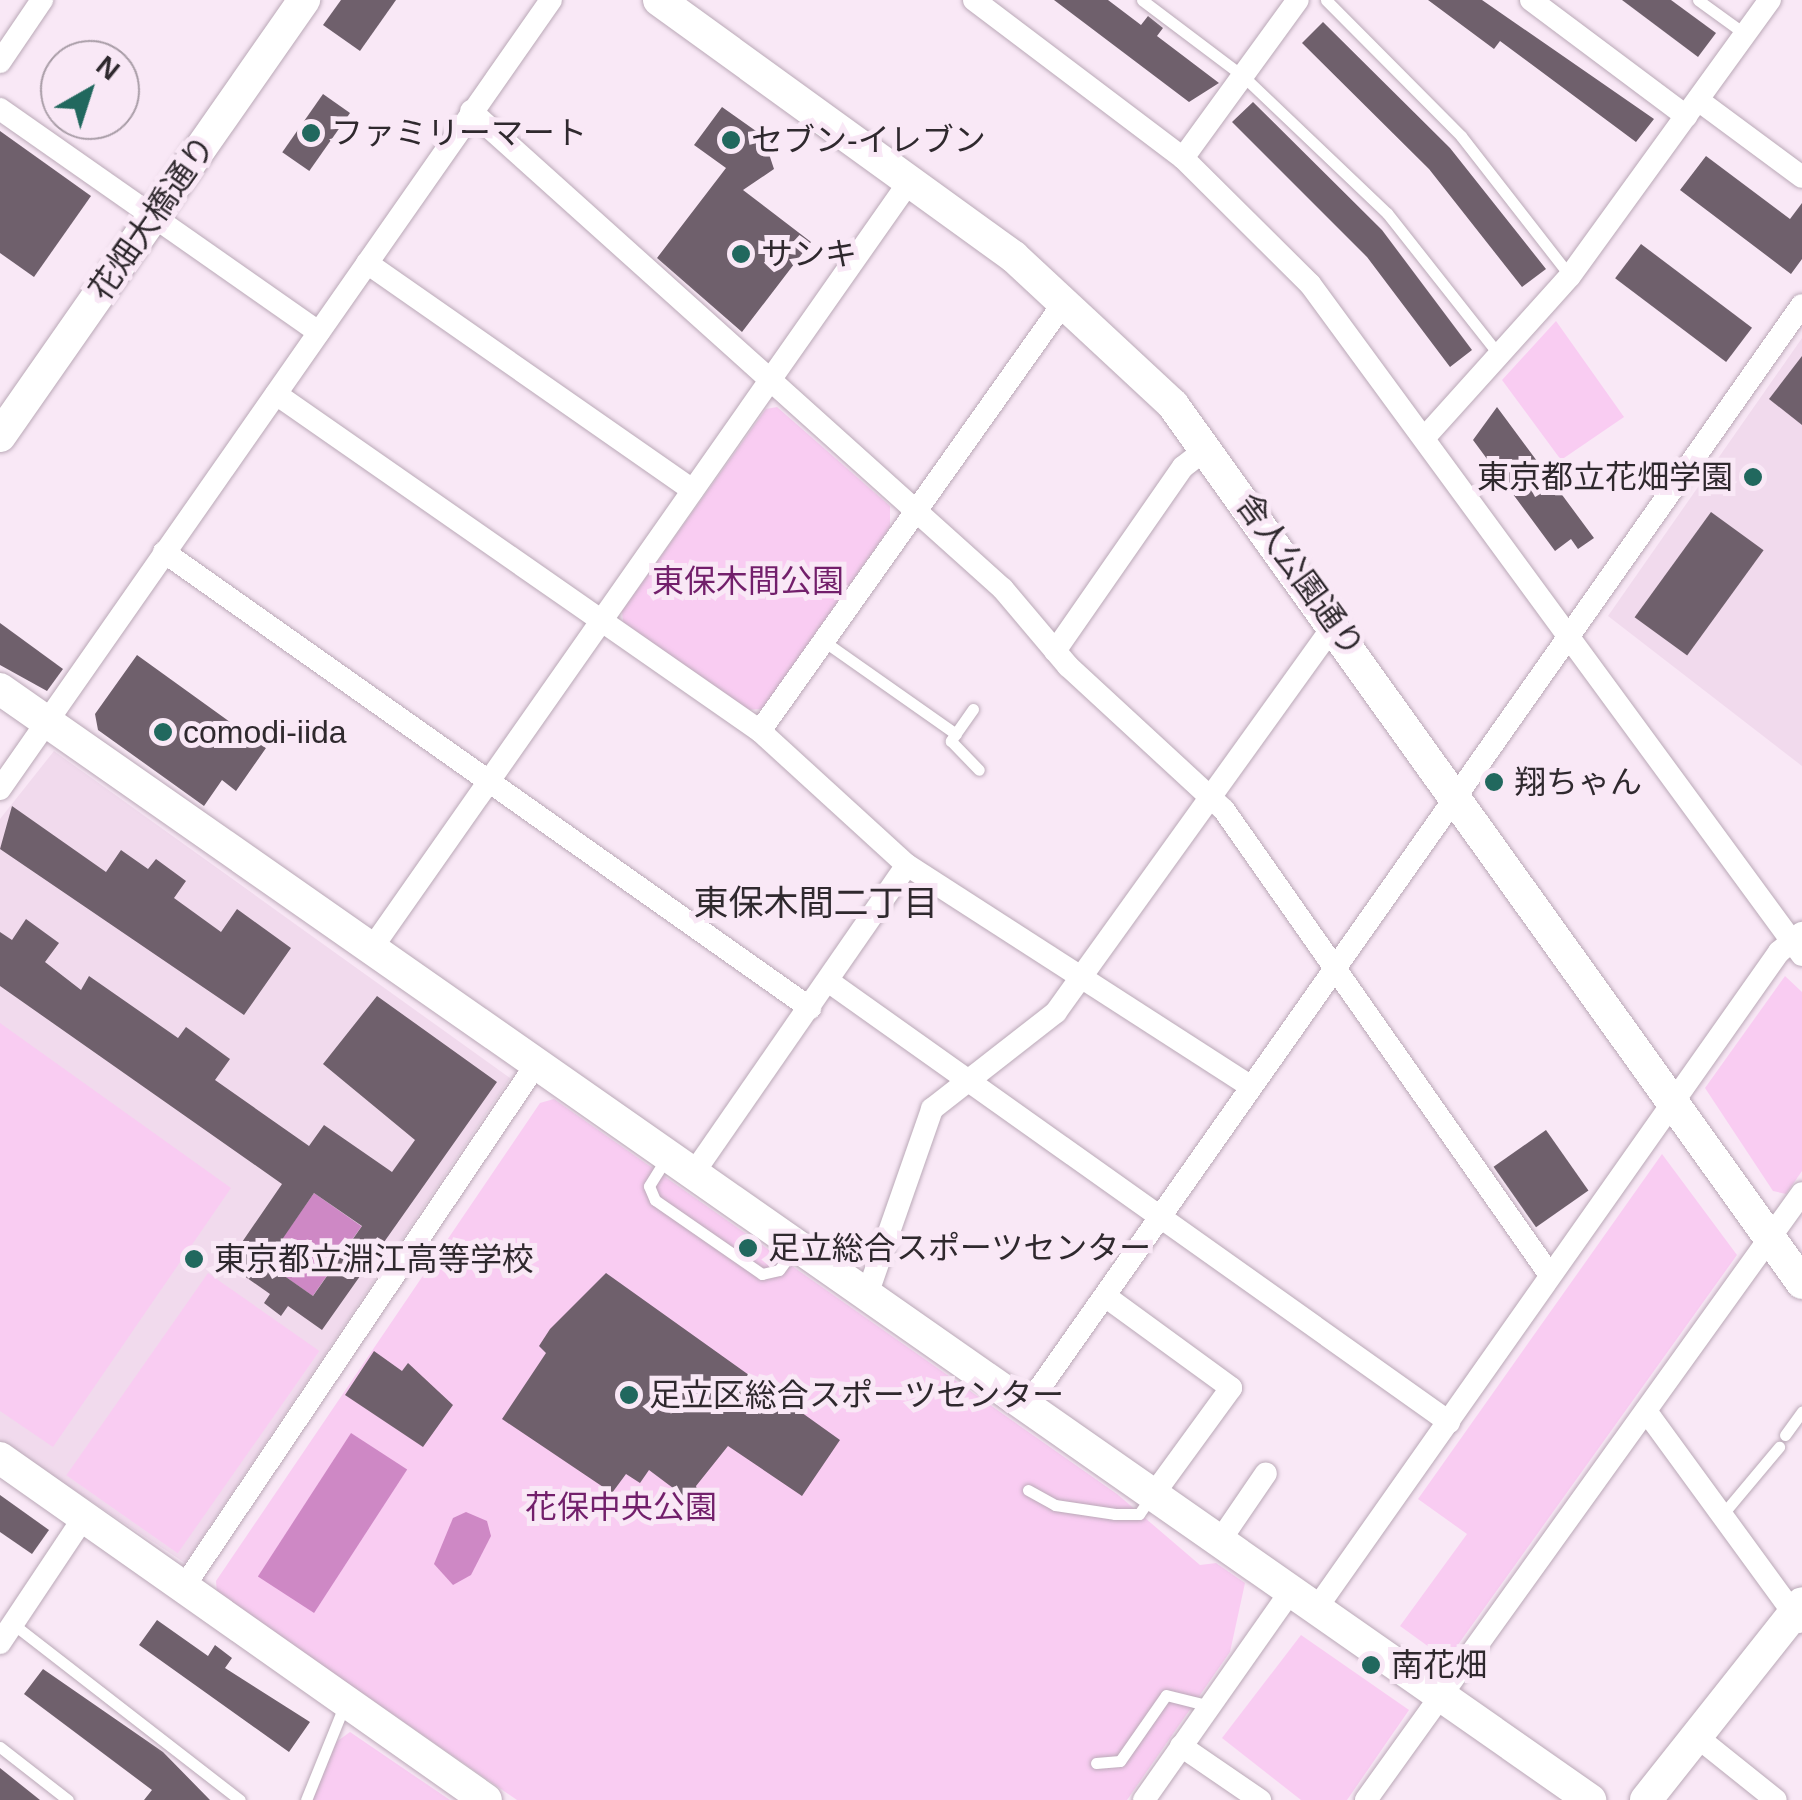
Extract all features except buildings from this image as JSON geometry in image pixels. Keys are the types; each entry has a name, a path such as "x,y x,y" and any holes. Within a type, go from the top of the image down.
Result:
{"street":[{"path":"0,62 42,0"},
{"name":"花畑大橋通り","path":"0,436 304,0"},
{"path":"0,789 551,0"},
{"name":"舎人公園通り","path":"659,0 1065,300 1207,448 1802,1283"},
{"path":"974,0 1182,158 1310,284 1799,943 1673,1102 1449,1422 1210,1706 1144,1800"},
{"path":"1182,158 1298,0"},
{"path":"1531,0 1802,178"},
{"path":"1426,436 1570,276 1770,0"},
{"path":"0,109 318,332"},
{"path":"471,111 1004,589 1055,651 1210,796 1550,1275"},
{"path":"372,948 909,182"},
{"path":"367,263 692,490"},
{"path":"760,732 1065,300"},
{"path":"1026,1406 1802,306"},
{"path":"276,394 760,732 907,865 1252,1087"},
{"path":"1055,651 1183,467 1207,448"},
{"path":"164,552 810,1008"},
{"path":"868,1292 920,1129 963,1078 1056,1012 1335,624"},
{"path":"0,689 1590,1800"},
{"path":"682,1163 810,1008 907,865"},
{"path":"828,981 1449,1422"},
{"path":"183,1588 537,1062"},
{"path":"1366,1800 1802,1193"},
{"path":"1105,1296 1231,1388 1153,1495"},
{"path":"1646,1410 1799,1614 1646,1800"},
{"path":"0,1458 486,1800"},
{"path":"1219,1542 1266,1473"},
{"path":"6,1634 84,1517"},
{"path":"1696,1736 1776,1800"},
{"path":"1181,1746 1260,1800"}],"lane":[{"path":"1142,0 1244,76 1387,213 1499,356"},
{"path":"1326,0 1460,136 1570,276"},
{"path":"1698,0 1745,34"},
{"path":"825,642 956,734"},
{"path":"973,709 956,734 952,752 979,770"},
{"path":"682,1163 649,1186 655,1200 762,1274 780,1270 798,1244"},
{"path":"1722,1515 1802,1412"},
{"path":"1028,1490 1055,1505 1115,1514 1139,1514 1153,1495"},
{"path":"6,1634 240,1800"},
{"path":"1096,1763 1120,1761 1166,1694 1210,1706"},
{"path":"306,1800 346,1703"},
{"path":"0,1747 68,1800"}],"shaded area":[{"name":"東京都立花畑学園","path":"1802,338 1802,766 1608,616"},
{"name":"東京都立淵江高等学校","path":"54,751 510,1078 185,1563 0,1441 0,819"},
{"path":"314,1193 362,1226 313,1296 265,1263"},
{"path":"351,1433 407,1469 314,1613 258,1576"},
{"path":"466,1512 487,1521 491,1536 471,1575 453,1585 434,1564 453,1518"}],"green space":[{"path":"1556,321 1624,417 1561,460 1502,380"},
{"name":"東保木間公園","path":"777,407 890,506 890,527 762,709 747,710 623,622 622,611 766,409"},
{"path":"1785,976 1802,992 1802,1171 1786,1194 1773,1191 1705,1088"},
{"path":"0,1023 231,1188 53,1447 0,1411"},
{"name":"花保中央公園","path":"554,1099 1117,1494 1200,1565 1216,1563 1245,1583 1230,1652 1127,1800 517,1800 217,1593 216,1581 540,1103"},
{"path":"1662,1154 1737,1255 1447,1660 1400,1626 1467,1534 1418,1499"},
{"path":"208,1273 319,1351 178,1553 66,1475"},
{"path":"1301,1635 1409,1710 1347,1800 1301,1800 1222,1738"},
{"path":"350,1732 450,1800 311,1800 332,1745"}],"place":[{"name":"ファミリーマート","path":"311,133"},
{"name":"セブン-イレブン","path":"731,140"},
{"name":"サンキ","path":"741,254"},
{"name":"東京都立花畑学園","path":"1753,477"},
{"name":"comodi-iida","path":"163,732"},
{"name":"翔ちゃん","path":"1494,782"},
{"name":"足立総合スポーツセンター","path":"748,1248"},
{"name":"東京都立淵江高等学校","path":"194,1259"},
{"name":"足立区総合スポーツセンター","path":"629,1395"},
{"name":"南花畑","path":"1371,1665"}],"district":[{"name":"東保木間二丁目","path":"816,903"}]}
